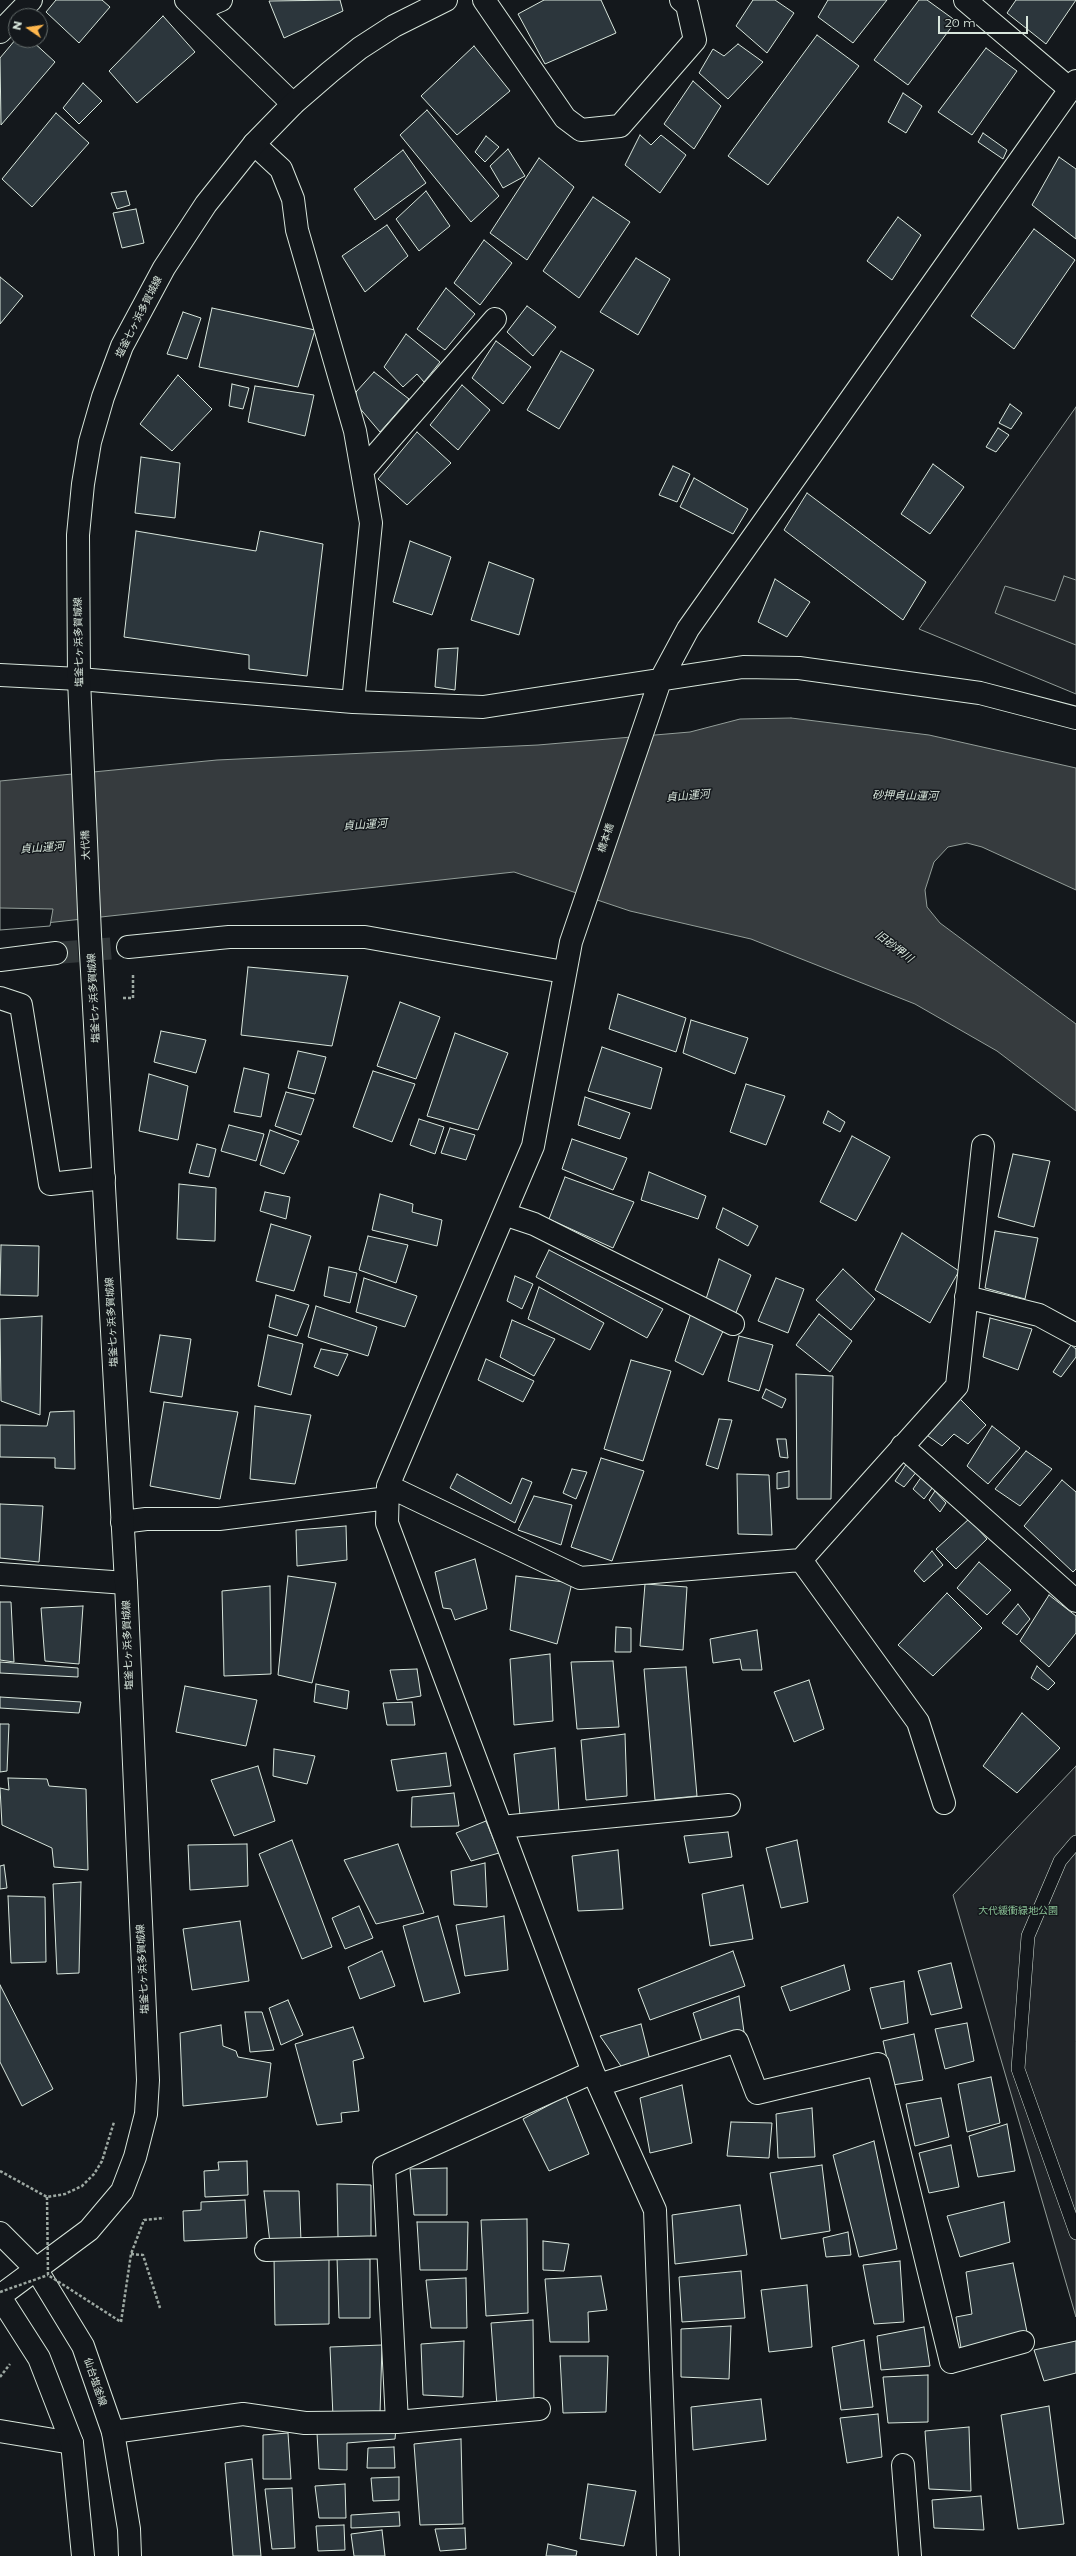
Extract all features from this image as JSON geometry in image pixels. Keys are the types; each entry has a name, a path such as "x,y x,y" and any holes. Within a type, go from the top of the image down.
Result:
{"street":[{"path":"0,32 31,0"},
{"path":"191,5 221,0"},
{"name":"塩釜七ヶ浜多賀城線","path":"83,756 79,679 78,535 86,463 103,397 122,346 164,268 206,204 254,144 293,104 360,48 394,26 446,0"},
{"path":"484,0 565,118 581,130 620,126 695,40 687,5 681,0"},
{"path":"965,0 1073,85"},
{"path":"191,5 293,104"},
{"name":"橋本橋","path":"388,1492 533,1146 564,972 571,942 660,681 688,629 1073,85"},
{"path":"254,144 281,169 293,199 297,230 355,431 371,523 353,702"},
{"path":"362,471 495,319"},
{"path":"0,675 79,679 353,702 483,708 743,667 799,668 980,693 1076,718"},
{"name":"大代橋","path":"83,756 90,935"},
{"name":"塩釜七ヶ浜多賀城線","path":"0,2297 42,2272 89,2230 122,2191 135,2156 146,2114 148,2080 126,1583 90,935"},
{"path":"128,947 229,937 365,937 564,972"},
{"path":"0,960 56,953"},
{"path":"0,998 21,1004 50,1184 104,1178"},
{"path":"122,1522 146,1519 219,1519 388,1492 580,1578 801,1560 957,1386 983,1146"},
{"path":"504,1214 534,1224 733,1324"},
{"path":"966,1296 1039,1315 1076,1335"},
{"path":"902,1446 1076,1601"},
{"path":"388,1492 387,1523 596,2078 655,2210 668,2556"},
{"path":"801,1560 918,1722 944,1803"},
{"path":"0,1574 126,1583"},
{"path":"501,1827 729,1805"},
{"path":"397,2422 384,2167 596,2078 737,2040 757,2093 878,2064 951,2362 1023,2342"},
{"name":"仙台塩釜線","path":"0,2233 42,2272 83,2346 113,2432 129,2529 130,2556"},
{"path":"266,2250 388,2247"},
{"path":"0,2297 39,2358 72,2443 83,2556"},
{"path":"113,2432 243,2414 305,2423 397,2422 539,2408"},
{"path":"0,2431 72,2443"},
{"path":"903,2465 910,2556"}],"lane":[{"path":"1076,1842 1060,1861 1028,1936 1018,2069 1076,2233"}],"path":[{"path":"122,998 133,998 133,968"},
{"path":"0,2171 47,2197 65,2194 82,2186 94,2174 102,2161 115,2119"},
{"path":"42,2272 47,2197"},
{"path":"42,2272 121,2322 131,2254 144,2220 164,2218"},
{"path":"131,2254 143,2255 160,2308"},
{"path":"0,2292 42,2272"},
{"path":"0,2377 12,2363"}],"green space":[{"path":"1076,407 1076,694 919,629"},
{"name":"大代緩衝緑地公園","path":"1076,1766 1076,2317 953,1895"}],"shaded area":[{"path":"1064,576 1076,580 1076,645 995,613 1005,586 1055,601"}],"water":[{"path":"791,718 929,735 1076,768 1076,890 982,847 967,843 948,847 934,862 925,890 927,907 940,923 1076,1024 1076,1111 997,1051 915,1004 751,939 630,911 514,872 0,928 0,781 217,760 538,745 690,732 740,719"}],"pier":[{"path":"0,908 53,909 50,926 0,930"}],"building":[{"path":"56,0 102,0 110,7 79,43 48,14 48,10"},
{"path":"340,0 343,11 284,38 269,1"},
{"path":"544,0 601,0 616,33 545,64 518,14"},
{"path":"753,0 775,0 794,13 767,53 736,26"},
{"path":"828,0 887,0 853,43 818,17"},
{"path":"919,0 927,0 956,21 908,85 874,60"},
{"path":"1016,0 1076,0 1046,44 1007,13"},
{"path":"163,16 195,52 137,103 109,71"},
{"path":"817,35 859,66 768,185 728,156"},
{"path":"738,44 763,62 728,99 699,73 713,49 724,56"},
{"path":"474,46 510,91 457,135 421,96"},
{"path":"8,48 40,48 55,62 1,125 0,58"},
{"path":"986,48 1017,71 972,135 938,112"},
{"path":"693,81 721,106 694,149 664,124"},
{"path":"83,83 102,101 79,124 63,108"},
{"path":"903,93 922,106 906,133 888,122"},
{"path":"427,110 499,196 471,222 400,135"},
{"path":"56,113 89,143 32,207 2,179"},
{"path":"983,133 1007,150 1003,159 978,142"},
{"path":"640,135 651,145 661,135 686,155 660,193 625,165"},
{"path":"486,136 499,147 485,162 475,152"},
{"path":"508,149 525,176 503,188 490,166"},
{"path":"403,150 426,183 375,220 354,189"},
{"path":"1059,157 1076,169 1076,239 1032,205"},
{"path":"539,158 574,187 527,260 490,233"},
{"path":"126,191 130,205 117,209 111,193"},
{"path":"426,191 450,226 419,251 396,219"},
{"path":"593,197 630,222 579,298 543,271"},
{"path":"136,209 144,243 122,248 113,213"},
{"path":"898,217 921,235 892,280 867,261"},
{"path":"387,225 408,256 365,292 342,256"},
{"path":"1034,229 1075,260 1014,349 971,316"},
{"path":"484,240 512,263 480,305 454,283"},
{"path":"636,258 670,279 638,335 600,312"},
{"path":"0,277 23,296 0,324"},
{"path":"446,288 475,314 445,350 417,329"},
{"path":"527,306 556,327 533,356 507,332"},
{"path":"212,308 315,330 298,387 199,367"},
{"path":"183,312 201,318 187,359 167,354"},
{"path":"406,334 440,362 424,382 417,374 403,387 384,367"},
{"path":"496,341 531,367 503,404 472,378"},
{"path":"561,351 594,370 559,429 527,410"},
{"path":"374,372 409,399 380,432 357,405 356,392"},
{"path":"178,375 212,409 172,451 140,424"},
{"path":"232,384 249,388 243,409 229,406"},
{"path":"462,385 490,410 458,450 430,425"},
{"path":"255,386 314,395 305,436 248,422"},
{"path":"1010,404 1022,413 1011,429 999,423"},
{"path":"998,428 1009,435 996,452 986,447"},
{"path":"417,432 451,463 407,505 378,479"},
{"path":"141,457 180,463 175,518 135,513"},
{"path":"933,464 964,487 930,534 901,514"},
{"path":"673,466 690,474 677,502 659,495"},
{"path":"694,478 748,509 733,534 680,507"},
{"path":"807,493 926,582 903,620 784,530"},
{"path":"136,531 256,551 260,531 323,544 307,676 249,669 249,655 124,637"},
{"path":"410,541 451,557 432,615 393,602"},
{"path":"489,562 534,579 519,635 471,620"},
{"path":"775,579 810,602 787,637 758,622"},
{"path":"458,648 455,690 435,687 438,649"},
{"path":"248,967 348,976 332,1046 241,1035"},
{"path":"618,994 686,1018 676,1052 609,1029"},
{"path":"400,1002 440,1017 416,1079 377,1066"},
{"path":"691,1020 748,1038 735,1074 683,1053"},
{"path":"161,1031 206,1040 196,1073 154,1062"},
{"path":"455,1033 508,1053 478,1130 427,1116"},
{"path":"602,1047 662,1068 651,1109 588,1091"},
{"path":"298,1051 326,1057 315,1094 288,1088"},
{"path":"244,1068 269,1074 261,1117 234,1112"},
{"path":"373,1071 415,1084 392,1142 353,1127"},
{"path":"149,1074 188,1086 178,1140 139,1131"},
{"path":"746,1084 785,1096 766,1145 730,1132"},
{"path":"286,1092 314,1099 301,1135 275,1126"},
{"path":"585,1097 630,1113 620,1139 578,1125"},
{"path":"828,1111 845,1122 840,1132 823,1123"},
{"path":"419,1119 444,1127 435,1154 410,1145"},
{"path":"229,1125 264,1134 256,1161 221,1151"},
{"path":"450,1128 475,1135 466,1160 441,1153"},
{"path":"270,1130 299,1141 284,1174 260,1165"},
{"path":"852,1136 890,1157 856,1221 820,1202"},
{"path":"572,1139 627,1158 613,1190 562,1169"},
{"path":"197,1144 216,1149 209,1177 189,1173"},
{"path":"1013,1154 1050,1161 1034,1227 998,1217"},
{"path":"649,1172 706,1196 698,1219 641,1200"},
{"path":"565,1177 634,1202 613,1248 549,1219"},
{"path":"179,1184 216,1188 215,1241 177,1239"},
{"path":"265,1192 290,1197 286,1219 260,1211"},
{"path":"380,1194 413,1204 412,1212 442,1220 437,1246 372,1230"},
{"path":"723,1208 758,1226 748,1246 716,1228"},
{"path":"271,1224 311,1236 294,1291 256,1281"},
{"path":"995,1231 1038,1238 1025,1299 985,1288"},
{"path":"902,1233 959,1271 930,1323 875,1290"},
{"path":"368,1236 408,1245 396,1283 359,1270"},
{"path":"1,1245 39,1246 38,1296 0,1295"},
{"path":"549,1250 663,1309 647,1338 536,1277"},
{"path":"719,1259 751,1275 735,1315 705,1302"},
{"path":"329,1267 357,1273 350,1303 324,1296"},
{"path":"843,1269 875,1299 851,1330 816,1300"},
{"path":"515,1276 533,1284 522,1309 507,1301"},
{"path":"364,1278 417,1296 405,1327 356,1312"},
{"path":"776,1278 804,1289 788,1333 758,1321"},
{"path":"539,1287 604,1323 590,1350 528,1319"},
{"path":"276,1295 309,1305 297,1336 269,1327"},
{"path":"316,1306 377,1327 368,1356 308,1337"},
{"path":"691,1313 724,1329 703,1375 675,1361"},
{"path":"819,1314 852,1341 830,1372 796,1345"},
{"path":"42,1316 40,1415 1,1401 0,1319"},
{"path":"990,1318 1032,1329 1018,1370 983,1357"},
{"path":"512,1320 555,1339 534,1376 500,1357"},
{"path":"160,1335 191,1339 182,1397 150,1392"},
{"path":"268,1335 303,1344 291,1395 258,1386"},
{"path":"739,1336 773,1345 759,1391 728,1381"},
{"path":"1071,1345 1076,1349 1076,1357 1061,1377 1053,1372"},
{"path":"321,1349 348,1354 338,1376 314,1367"},
{"path":"486,1359 534,1381 523,1402 478,1380"},
{"path":"631,1360 671,1371 643,1461 604,1449"},
{"path":"796,1374 833,1376 831,1499 797,1499"},
{"path":"766,1389 786,1399 782,1408 762,1398"},
{"path":"957,1396 986,1425 968,1444 954,1434 942,1446 924,1433"},
{"path":"164,1402 238,1412 220,1499 150,1486"},
{"path":"255,1406 311,1415 295,1484 250,1479"},
{"path":"74,1411 75,1469 55,1468 55,1458 0,1457 0,1425 47,1426 50,1412"},
{"path":"719,1419 732,1420 718,1469 706,1465"},
{"path":"992,1426 1020,1448 988,1484 967,1466"},
{"path":"777,1439 786,1439 788,1458 780,1457"},
{"path":"1026,1451 1052,1469 1020,1506 995,1489"},
{"path":"601,1458 644,1471 612,1561 571,1547"},
{"path":"907,1463 918,1470 904,1487 895,1481"},
{"path":"572,1469 587,1472 576,1499 563,1493"},
{"path":"789,1471 789,1487 777,1489 777,1473"},
{"path":"457,1474 511,1504 522,1478 532,1482 515,1523 450,1488"},
{"path":"737,1474 769,1475 772,1535 738,1534"},
{"path":"922,1476 933,1487 924,1499 913,1489"},
{"path":"1062,1480 1076,1492 1076,1569 1073,1572 1024,1526"},
{"path":"935,1491 946,1503 940,1512 929,1500"},
{"path":"534,1496 572,1505 561,1545 518,1530"},
{"path":"0,1504 43,1506 39,1562 0,1558"},
{"path":"969,1519 987,1539 956,1569 936,1549"},
{"path":"346,1526 347,1560 297,1566 296,1530"},
{"path":"932,1551 943,1565 924,1582 914,1571"},
{"path":"475,1559 487,1609 455,1620 451,1609 443,1608 435,1572"},
{"path":"979,1562 1011,1590 987,1615 957,1588"},
{"path":"288,1576 336,1583 312,1683 278,1675"},
{"path":"516,1576 572,1583 557,1644 510,1630"},
{"path":"645,1584 687,1587 683,1650 640,1646"},
{"path":"270,1586 271,1674 224,1676 222,1591"},
{"path":"947,1593 982,1628 933,1676 898,1645"},
{"path":"1049,1595 1076,1616 1076,1633 1049,1667 1020,1641"},
{"path":"0,1602 11,1602 14,1662 0,1660"},
{"path":"1018,1604 1030,1619 1017,1635 1002,1623"},
{"path":"83,1606 79,1664 45,1661 41,1608"},
{"path":"616,1627 631,1628 631,1652 615,1652"},
{"path":"757,1630 762,1670 742,1670 740,1659 713,1663 710,1639"},
{"path":"550,1654 553,1721 514,1725 510,1659"},
{"path":"613,1661 619,1727 577,1729 571,1662"},
{"path":"0,1662 78,1668 78,1677 0,1673"},
{"path":"1037,1666 1055,1683 1048,1690 1031,1678"},
{"path":"686,1667 697,1796 655,1800 644,1669"},
{"path":"417,1669 421,1696 397,1700 390,1670"},
{"path":"809,1680 824,1729 794,1742 774,1692"},
{"path":"316,1684 349,1691 347,1709 314,1702"},
{"path":"185,1686 257,1700 246,1746 176,1732"},
{"path":"0,1697 81,1702 79,1713 0,1708"},
{"path":"412,1702 415,1725 387,1725 383,1703"},
{"path":"1022,1713 1060,1748 1017,1793 983,1766"},
{"path":"0,1724 9,1724 7,1771 0,1772"},
{"path":"625,1734 627,1796 586,1800 581,1740"},
{"path":"555,1748 559,1812 520,1815 514,1754"},
{"path":"274,1749 315,1756 307,1784 273,1776"},
{"path":"446,1753 451,1786 397,1791 391,1760"},
{"path":"258,1766 275,1821 234,1836 211,1780"},
{"path":"8,1778 47,1779 49,1786 86,1789 88,1870 54,1867 52,1848 2,1825 0,1788 9,1790"},
{"path":"454,1793 459,1826 411,1827 412,1797"},
{"path":"486,1821 499,1853 471,1861 456,1833"},
{"path":"728,1832 732,1857 689,1863 684,1836"},
{"path":"292,1840 332,1947 302,1959 259,1854"},
{"path":"797,1840 808,1902 781,1908 766,1848"},
{"path":"247,1844 248,1886 190,1890 188,1845"},
{"path":"398,1844 424,1913 376,1924 344,1860"},
{"path":"618,1850 623,1909 578,1911 572,1856"},
{"path":"485,1863 487,1907 454,1905 451,1871"},
{"path":"4,1865 7,1888 0,1889 0,1866"},
{"path":"81,1882 79,1973 57,1974 53,1884"},
{"path":"743,1885 753,1939 710,1946 702,1894"},
{"path":"8,1896 45,1897 46,1962 11,1963"},
{"path":"359,1906 373,1938 345,1949 332,1918"},
{"path":"438,1916 460,1993 424,2002 403,1926"},
{"path":"504,1916 508,1970 465,1976 456,1925"},
{"path":"240,1921 249,1981 192,1990 183,1929"},
{"path":"382,1951 395,1986 360,1999 348,1967"},
{"path":"733,1951 745,1986 650,2020 638,1989"},
{"path":"951,1963 962,2008 931,2015 918,1971"},
{"path":"844,1965 850,1990 790,2011 781,1987"},
{"path":"904,1981 908,2023 881,2029 870,1988"},
{"path":"0,1985 53,2089 22,2106 0,2062"},
{"path":"739,1996 744,2032 702,2042 693,2013"},
{"path":"288,2000 303,2035 281,2045 269,2008"},
{"path":"245,2012 262,2012 274,2050 250,2052"},
{"path":"967,2023 974,2061 945,2069 935,2029"},
{"path":"641,2024 651,2064 623,2069 600,2036"},
{"path":"221,2025 223,2046 236,2051 238,2057 271,2063 267,2097 183,2106 180,2033"},
{"path":"353,2027 364,2058 353,2061 359,2111 341,2113 342,2122 317,2125 295,2044"},
{"path":"914,2034 923,2080 893,2085 883,2041"},
{"path":"991,2077 1000,2123 967,2132 958,2084"},
{"path":"682,2085 692,2143 650,2153 640,2098"},
{"path":"566,2096 589,2154 549,2171 523,2119"},
{"path":"941,2098 949,2137 915,2146 906,2104"},
{"path":"812,2108 815,2157 778,2158 776,2114"},
{"path":"731,2122 772,2123 769,2158 727,2156"},
{"path":"1007,2124 1015,2171 978,2177 969,2136"},
{"path":"874,2141 897,2249 859,2257 833,2155"},
{"path":"951,2145 959,2187 929,2193 919,2153"},
{"path":"247,2161 248,2195 205,2197 204,2171 219,2170 218,2162"},
{"path":"822,2165 830,2231 781,2239 770,2173"},
{"path":"447,2168 447,2215 414,2215 410,2169"},
{"path":"337,2184 371,2185 371,2238 338,2238"},
{"path":"264,2191 299,2191 301,2241 270,2243"},
{"path":"245,2200 247,2238 184,2241 183,2211 201,2210 201,2202"},
{"path":"1004,2202 1010,2242 960,2257 947,2216"},
{"path":"740,2205 747,2255 675,2264 672,2215"},
{"path":"527,2219 528,2313 486,2316 481,2220"},
{"path":"417,2222 468,2222 467,2270 420,2270"},
{"path":"848,2232 851,2255 826,2257 823,2238"},
{"path":"543,2241 569,2244 564,2271 543,2270"},
{"path":"329,2256 329,2324 275,2325 274,2257"},
{"path":"337,2258 370,2259 370,2318 339,2318"},
{"path":"900,2261 904,2322 874,2324 863,2265"},
{"path":"1013,2263 1027,2332 961,2348 956,2317 972,2314 966,2272"},
{"path":"741,2271 745,2318 682,2322 679,2277"},
{"path":"601,2276 607,2310 588,2312 589,2342 550,2342 545,2279"},
{"path":"466,2278 467,2328 431,2328 426,2280"},
{"path":"807,2285 812,2347 769,2352 761,2290"},
{"path":"533,2320 534,2404 497,2406 491,2323"},
{"path":"731,2326 729,2379 681,2377 681,2329"},
{"path":"924,2327 930,2366 881,2370 877,2336"},
{"path":"864,2340 873,2407 841,2410 832,2347"},
{"path":"464,2341 463,2397 423,2395 421,2344"},
{"path":"1076,2341 1076,2373 1044,2381 1034,2350"},
{"path":"382,2345 380,2414 333,2417 330,2347"},
{"path":"560,2356 608,2356 606,2412 563,2413"},
{"path":"928,2375 928,2422 888,2423 883,2377"},
{"path":"761,2399 766,2440 693,2450 691,2407"},
{"path":"1049,2406 1064,2524 1018,2529 1001,2415"},
{"path":"878,2414 882,2457 847,2463 840,2418"},
{"path":"969,2427 971,2491 929,2489 925,2431"},
{"path":"396,2428 395,2439 347,2443 347,2470 319,2469 317,2433"},
{"path":"288,2433 291,2479 263,2479 263,2435"},
{"path":"461,2439 463,2524 420,2525 414,2444"},
{"path":"394,2447 395,2468 367,2468 368,2448"},
{"path":"252,2459 261,2556 233,2556 225,2463"},
{"path":"399,2477 399,2500 373,2501 371,2478"},
{"path":"345,2484 346,2518 319,2518 315,2486"},
{"path":"588,2484 636,2491 624,2546 580,2539"},
{"path":"292,2488 295,2548 272,2549 265,2489"},
{"path":"981,2496 984,2530 934,2528 932,2500"},
{"path":"399,2512 400,2526 351,2528 351,2515"},
{"path":"344,2525 345,2550 318,2551 316,2526"},
{"path":"465,2528 466,2549 440,2551 435,2529"},
{"path":"382,2530 385,2556 354,2556 351,2534"},
{"path":"548,2544 577,2551 576,2556 546,2556"}],"tunnel":[{"path":"56,953 128,947"}],"water label":[{"name":"貞山運河","path":"688,796"},
{"name":"砂押貞山運河","path":"905,796"},
{"name":"貞山運河","path":"365,825"},
{"name":"貞山運河","path":"42,848"},
{"name":"旧砂押川","path":"894,947"}]}
